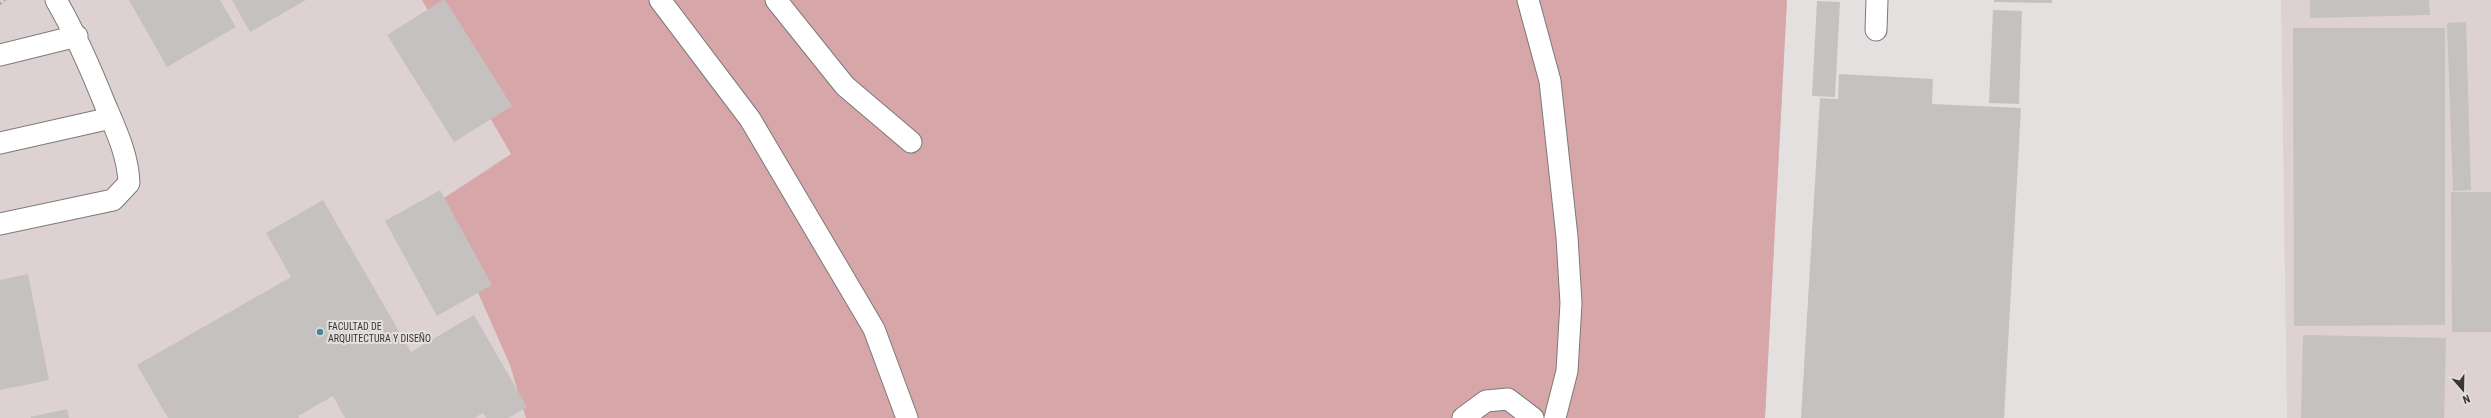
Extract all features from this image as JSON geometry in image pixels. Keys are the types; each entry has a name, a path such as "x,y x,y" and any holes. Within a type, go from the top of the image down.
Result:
{"lane":[{"path":"0,224 113,200 128,183 128,163 111,118 77,36 56,0"},
{"path":"660,0 750,119 874,329 907,418"},
{"path":"776,0 845,86 911,142"},
{"path":"1528,0 1550,81 1567,237 1572,303 1567,371 1555,418"},
{"path":"1876,30 1877,0"},
{"path":"0,55 77,36"},
{"path":"0,143 111,118"},
{"path":"1463,418 1486,401 1508,399 1533,418"}],"path":[{"path":"0,4 5,0"}],"shaded area":[{"path":"0,0 1787,0 1765,418 0,418"},
{"path":"422,0 1787,0 1765,418 526,418 510,365 438,202 511,154"},
{"path":"2281,0 2491,0 2491,418 2287,418"}],"building":[{"path":"129,0 220,0 236,27 167,67"},
{"path":"232,0 306,0 250,32"},
{"path":"445,0 512,106 454,142 387,35"},
{"path":"1994,0 2052,0 2052,3 1994,2"},
{"path":"2310,0 2429,0 2430,15 2310,18"},
{"path":"1817,1 1840,2 1835,97 1812,96"},
{"path":"1993,10 2022,11 2019,104 1989,103"},
{"path":"2466,22 2471,190 2453,191 2447,23"},
{"path":"2293,28 2445,28 2445,325 2294,326"},
{"path":"1839,74 1933,79 1932,104 2021,108 2004,418 1801,418 1820,98 1838,99"},
{"path":"440,190 492,285 437,316 385,221"},
{"path":"2451,192 2491,192 2491,332 2452,332"},
{"path":"323,200 411,352 474,315 527,407 508,418 486,418 483,413 474,418 345,418 333,396 298,416 299,418 168,418 137,365 291,277 266,233"},
{"path":"28,274 49,380 0,390 0,280"},
{"path":"2303,335 2446,338 2444,418 2301,418"},
{"path":"67,409 69,418 31,418 31,417"}],"place":[{"name":"FACULTAD DE ARQUITECTURA Y DISEÑO","path":"320,332"}]}
